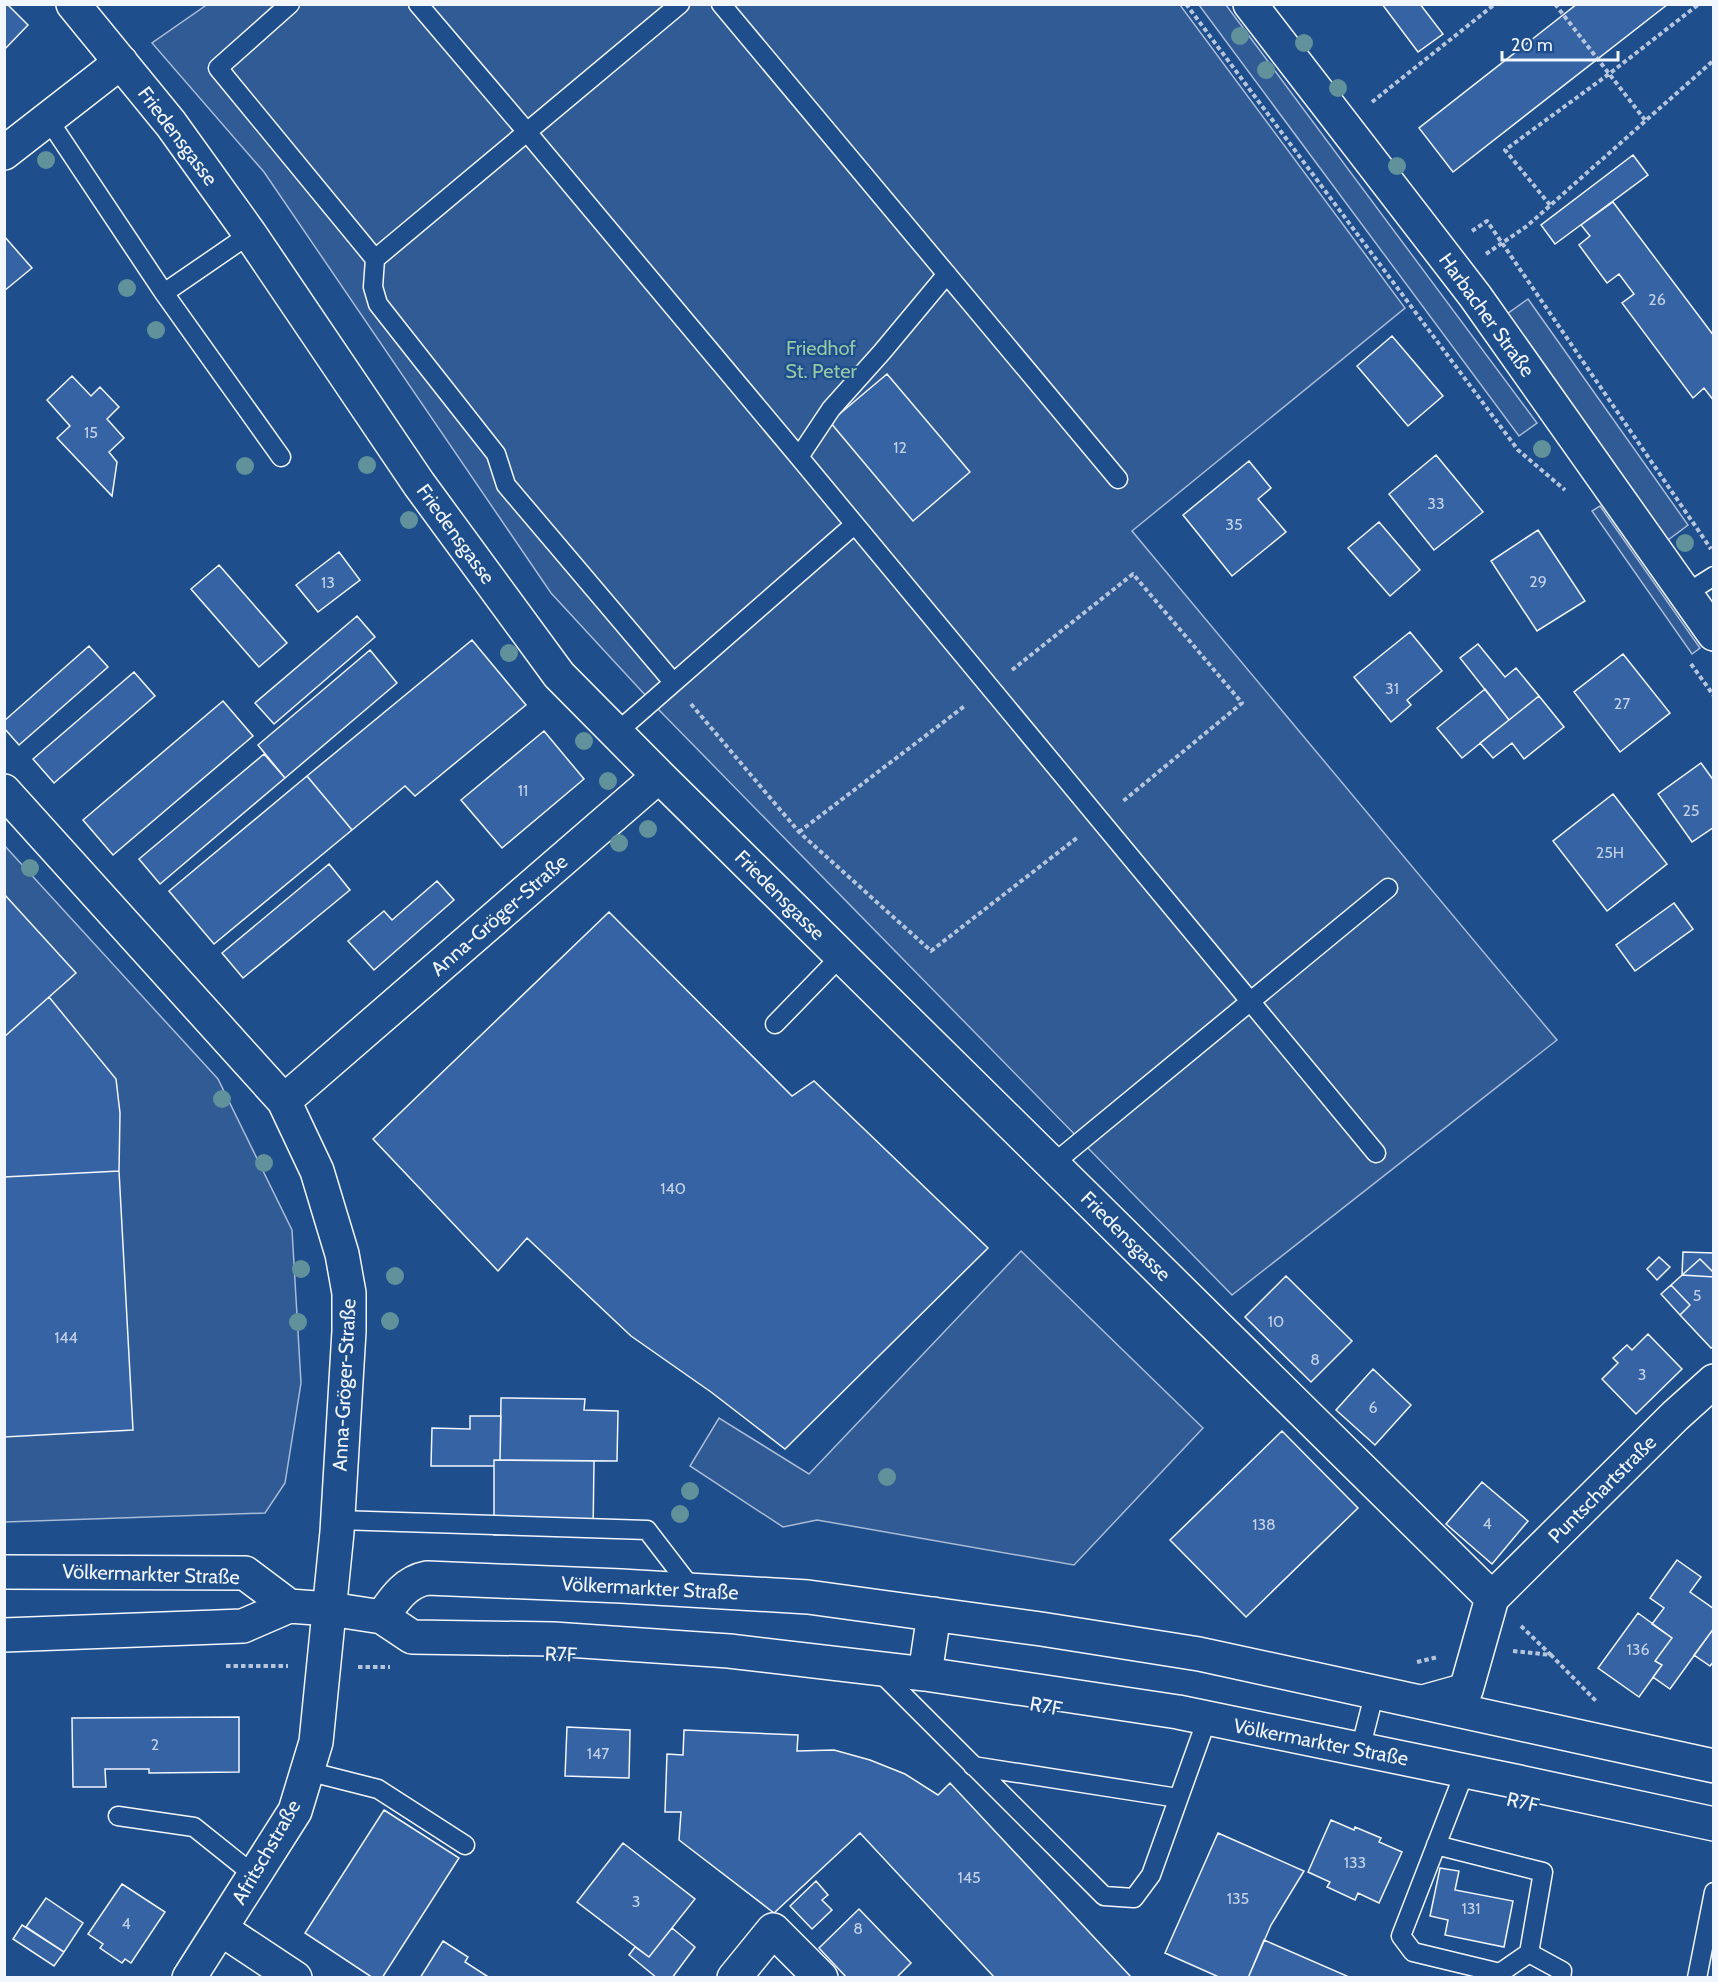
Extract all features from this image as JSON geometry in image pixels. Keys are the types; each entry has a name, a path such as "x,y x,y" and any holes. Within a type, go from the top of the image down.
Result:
{"street":[{"name":"Friedensgasse","path":"74,4 171,124 250,234 426,494 560,675 659,777 1492,1598"},
{"name":"Harbacher Straße","path":"1250,4 1700,585 1713,634"},
{"path":"4,153 121,62"},
{"name":"Anna-Gröger-Straße","path":"284,1101 659,777"},
{"name":"Anna-Gröger-Straße","path":"4,791 284,1101 317,1171 342,1254 349,1293 349,1331 338,1520 330,1609"},
{"name":"Puntschartstraße","path":"1492,1598 1713,1381"},
{"name":"Völkermarkter Straße","path":"4,1572 244,1573 288,1606"},
{"name":"Völkermarkter Straße","path":"382,1617 403,1589 413,1582 427,1578 808,1597 1199,1654 1713,1766"},
{"path":"1423,1701 1466,1690 1492,1598"},
{"name":"Völkermarkter Straße","path":"4,1635 243,1626 288,1606 330,1609 382,1617 412,1637 553,1639 729,1651 925,1674 1166,1711 1713,1824"},
{"name":"Afritschstraße","path":"189,1977 295,1811 316,1742 330,1609"},
{"path":"925,1674 934,1614"},
{"path":"221,1929 296,1977"},
{"path":"734,1977 773,1930 821,1977"}],"lane":[{"path":"290,4 218,68 375,259 373,287 378,304 496,454 506,484 673,682"},
{"path":"418,4 1101,819 1376,1153"},
{"path":"721,4 1118,478"},
{"path":"375,259 678,5"},
{"path":"48,119 164,293 281,458"},
{"path":"164,293 250,234"},
{"path":"799,457 831,409 947,274"},
{"path":"616,733 855,525"},
{"path":"1053,1164 1388,888"},
{"path":"775,1024 841,956"},
{"path":"338,1520 647,1530 693,1590"},
{"path":"876,1668 1104,1896 1134,1898 1151,1875 1207,1719"},
{"path":"1360,1750 1375,1691"},
{"path":"974,1766 1178,1798"},
{"path":"307,1771 378,1790 465,1845"},
{"path":"1436,1845 1543,1872 1529,1953 1500,1973 1413,1952 1401,1936 1436,1845 1465,1771"},
{"path":"118,1816 194,1827 254,1875"},
{"path":"1696,1977 1713,1892"},
{"path":"1529,1953 1562,1971 1561,1977"}],"path":[{"path":"1186,4 1518,450 1564,489 1571,498"},
{"path":"1343,125 1495,4"},
{"path":"1555,4 1646,120"},
{"path":"1550,205 1505,150 1609,74 1699,4"},
{"path":"1458,273 1527,226 1713,60"},
{"path":"673,682 799,832 931,951 1101,819 1242,703 1133,574 990,688 799,832"},
{"path":"1685,656 1713,696"},
{"path":"363,1667 397,1667"}],"shaded area":[{"name":"Friedhof St. Peter","path":"208,4 1180,5 1405,308 1132,531 1557,1040 1232,1295 659,710 551,593 264,172 152,43"},
{"path":"1199,5 1226,5 1537,423 1519,436"},
{"path":"1528,299 1688,525 1668,540 1507,314"},
{"path":"1600,506 1700,648 1692,654 1592,511"},
{"path":"4,845 218,1079 292,1230 301,1383 285,1483 265,1513 5,1522"},
{"path":"1021,1251 1203,1428 1074,1565 817,1520 783,1527 690,1466 719,1418 809,1474"}],"building":[{"path":"4,4 7,4 28,25 4,50"},
{"path":"1382,4 1420,4 1443,34 1418,52"},
{"path":"1577,4 1668,4 1453,172 1419,128"},
{"path":"1633,155 1648,175 1555,244 1541,225"},
{"path":"1613,202 1714,336 1714,401 1704,388 1693,398 1622,303 1634,294 1619,274 1607,283 1579,245 1590,236 1581,225"},
{"path":"4,236 32,268 4,291"},
{"path":"1392,336 1443,396 1408,426 1357,366"},
{"path":"887,374 970,472 913,521 830,422"},
{"path":"72,376 91,396 100,387 119,407 107,419 124,438 109,452 117,462 112,496 57,438 70,426 47,400"},
{"path":"1436,455 1483,512 1434,550 1389,494"},
{"path":"1249,461 1271,488 1258,499 1286,532 1232,576 1183,515"},
{"path":"1379,522 1420,570 1390,596 1348,548"},
{"path":"1538,530 1585,601 1537,631 1491,561"},
{"path":"339,552 360,580 318,612 296,585"},
{"path":"219,565 287,643 259,667 191,589"},
{"path":"357,616 375,637 274,724 255,703"},
{"path":"1410,632 1442,671 1407,700 1411,705 1391,722 1354,677"},
{"path":"472,640 526,705 415,796 405,786 352,830 307,776"},
{"path":"1478,644 1505,677 1516,668 1539,696 1509,720 1460,658"},
{"path":"89,646 108,667 19,745 4,728 4,721"},
{"path":"370,650 397,683 285,778 258,745"},
{"path":"1623,654 1670,713 1620,752 1574,692"},
{"path":"134,672 155,696 54,783 33,759"},
{"path":"1485,689 1509,720 1462,758 1437,728"},
{"path":"1539,696 1564,727 1524,759 1512,743 1493,758 1480,743"},
{"path":"223,701 253,736 113,855 83,820"},
{"path":"544,731 584,779 502,848 461,800"},
{"path":"264,754 285,778 160,884 139,859"},
{"path":"1701,763 1714,781 1714,827 1692,842 1658,794"},
{"path":"307,776 352,830 214,944 169,891"},
{"path":"1613,794 1667,864 1607,911 1553,841"},
{"path":"329,864 350,890 243,978 222,953"},
{"path":"437,881 454,900 374,970 348,941 384,911 392,920"},
{"path":"4,894 76,973 4,1037"},
{"path":"1674,903 1693,929 1635,971 1616,945"},
{"path":"609,912 792,1096 814,1081 988,1248 785,1449 711,1392 631,1336 527,1238 498,1271 373,1139"},
{"path":"49,997 116,1079 120,1113 119,1171 4,1177 4,1037"},
{"path":"119,1171 133,1430 4,1437 4,1177"},
{"path":"1683,1252 1714,1253 1714,1277 1682,1275"},
{"path":"1659,1257 1670,1267 1657,1280 1647,1269"},
{"path":"1700,1259 1714,1273 1714,1346 1711,1348 1680,1315 1690,1305 1671,1285"},
{"path":"1286,1276 1352,1341 1311,1382 1245,1317"},
{"path":"1671,1285 1690,1305 1680,1315 1661,1294"},
{"path":"1648,1334 1682,1369 1636,1414 1602,1379 1618,1363 1613,1358 1627,1345 1632,1350"},
{"path":"1373,1369 1411,1405 1375,1445 1336,1410"},
{"path":"501,1398 585,1399 584,1410 618,1411 617,1461 500,1460"},
{"path":"470,1416 501,1416 500,1460 494,1460 494,1466 431,1466 432,1428 470,1429"},
{"path":"1282,1431 1358,1508 1246,1617 1170,1540"},
{"path":"494,1460 594,1461 593,1535 494,1535"},
{"path":"1482,1482 1528,1521 1492,1564 1446,1524"},
{"path":"1677,1560 1701,1577 1690,1592 1714,1609 1714,1628 1670,1689 1653,1677 1662,1665 1655,1661 1672,1638 1652,1624 1664,1608 1650,1598"},
{"path":"1638,1613 1672,1638 1655,1661 1662,1665 1639,1697 1598,1668"},
{"path":"1714,1628 1714,1661 1710,1666 1694,1655"},
{"path":"239,1717 239,1772 149,1773 149,1769 105,1769 106,1787 73,1787 72,1718"},
{"path":"567,1727 630,1730 629,1778 565,1776"},
{"path":"684,1730 798,1735 797,1751 834,1750 870,1760 905,1774 938,1795 950,1783 1132,1978 995,1978 860,1833 774,1913 679,1840 681,1812 665,1812 667,1754 683,1755"},
{"path":"384,1810 459,1858 382,1978 373,1978 305,1933"},
{"path":"1331,1820 1381,1838 1379,1842 1402,1852 1379,1903 1358,1893 1355,1900 1327,1887 1330,1882 1308,1872"},
{"path":"1218,1833 1304,1871 1271,1925 1248,1978 1221,1978 1165,1953"},
{"path":"623,1843 695,1899 649,1957 577,1902"},
{"path":"1440,1868 1459,1871 1455,1890 1513,1901 1504,1947 1445,1935 1448,1920 1430,1916"},
{"path":"816,1881 828,1895 822,1900 832,1910 812,1929 790,1906"},
{"path":"122,1884 165,1912 131,1963 125,1959 122,1963 100,1948 103,1944 88,1934"},
{"path":"46,1898 83,1923 64,1952 26,1927"},
{"path":"859,1909 911,1963 896,1978 847,1978 819,1948"},
{"path":"22,1925 64,1952 54,1966 13,1939"},
{"path":"672,1928 695,1947 672,1978 657,1978 629,1955 635,1947 649,1957"},
{"path":"1264,1940 1347,1976 1346,1978 1248,1978"},
{"path":"443,1941 468,1957 465,1962 490,1978 420,1978"}]}
